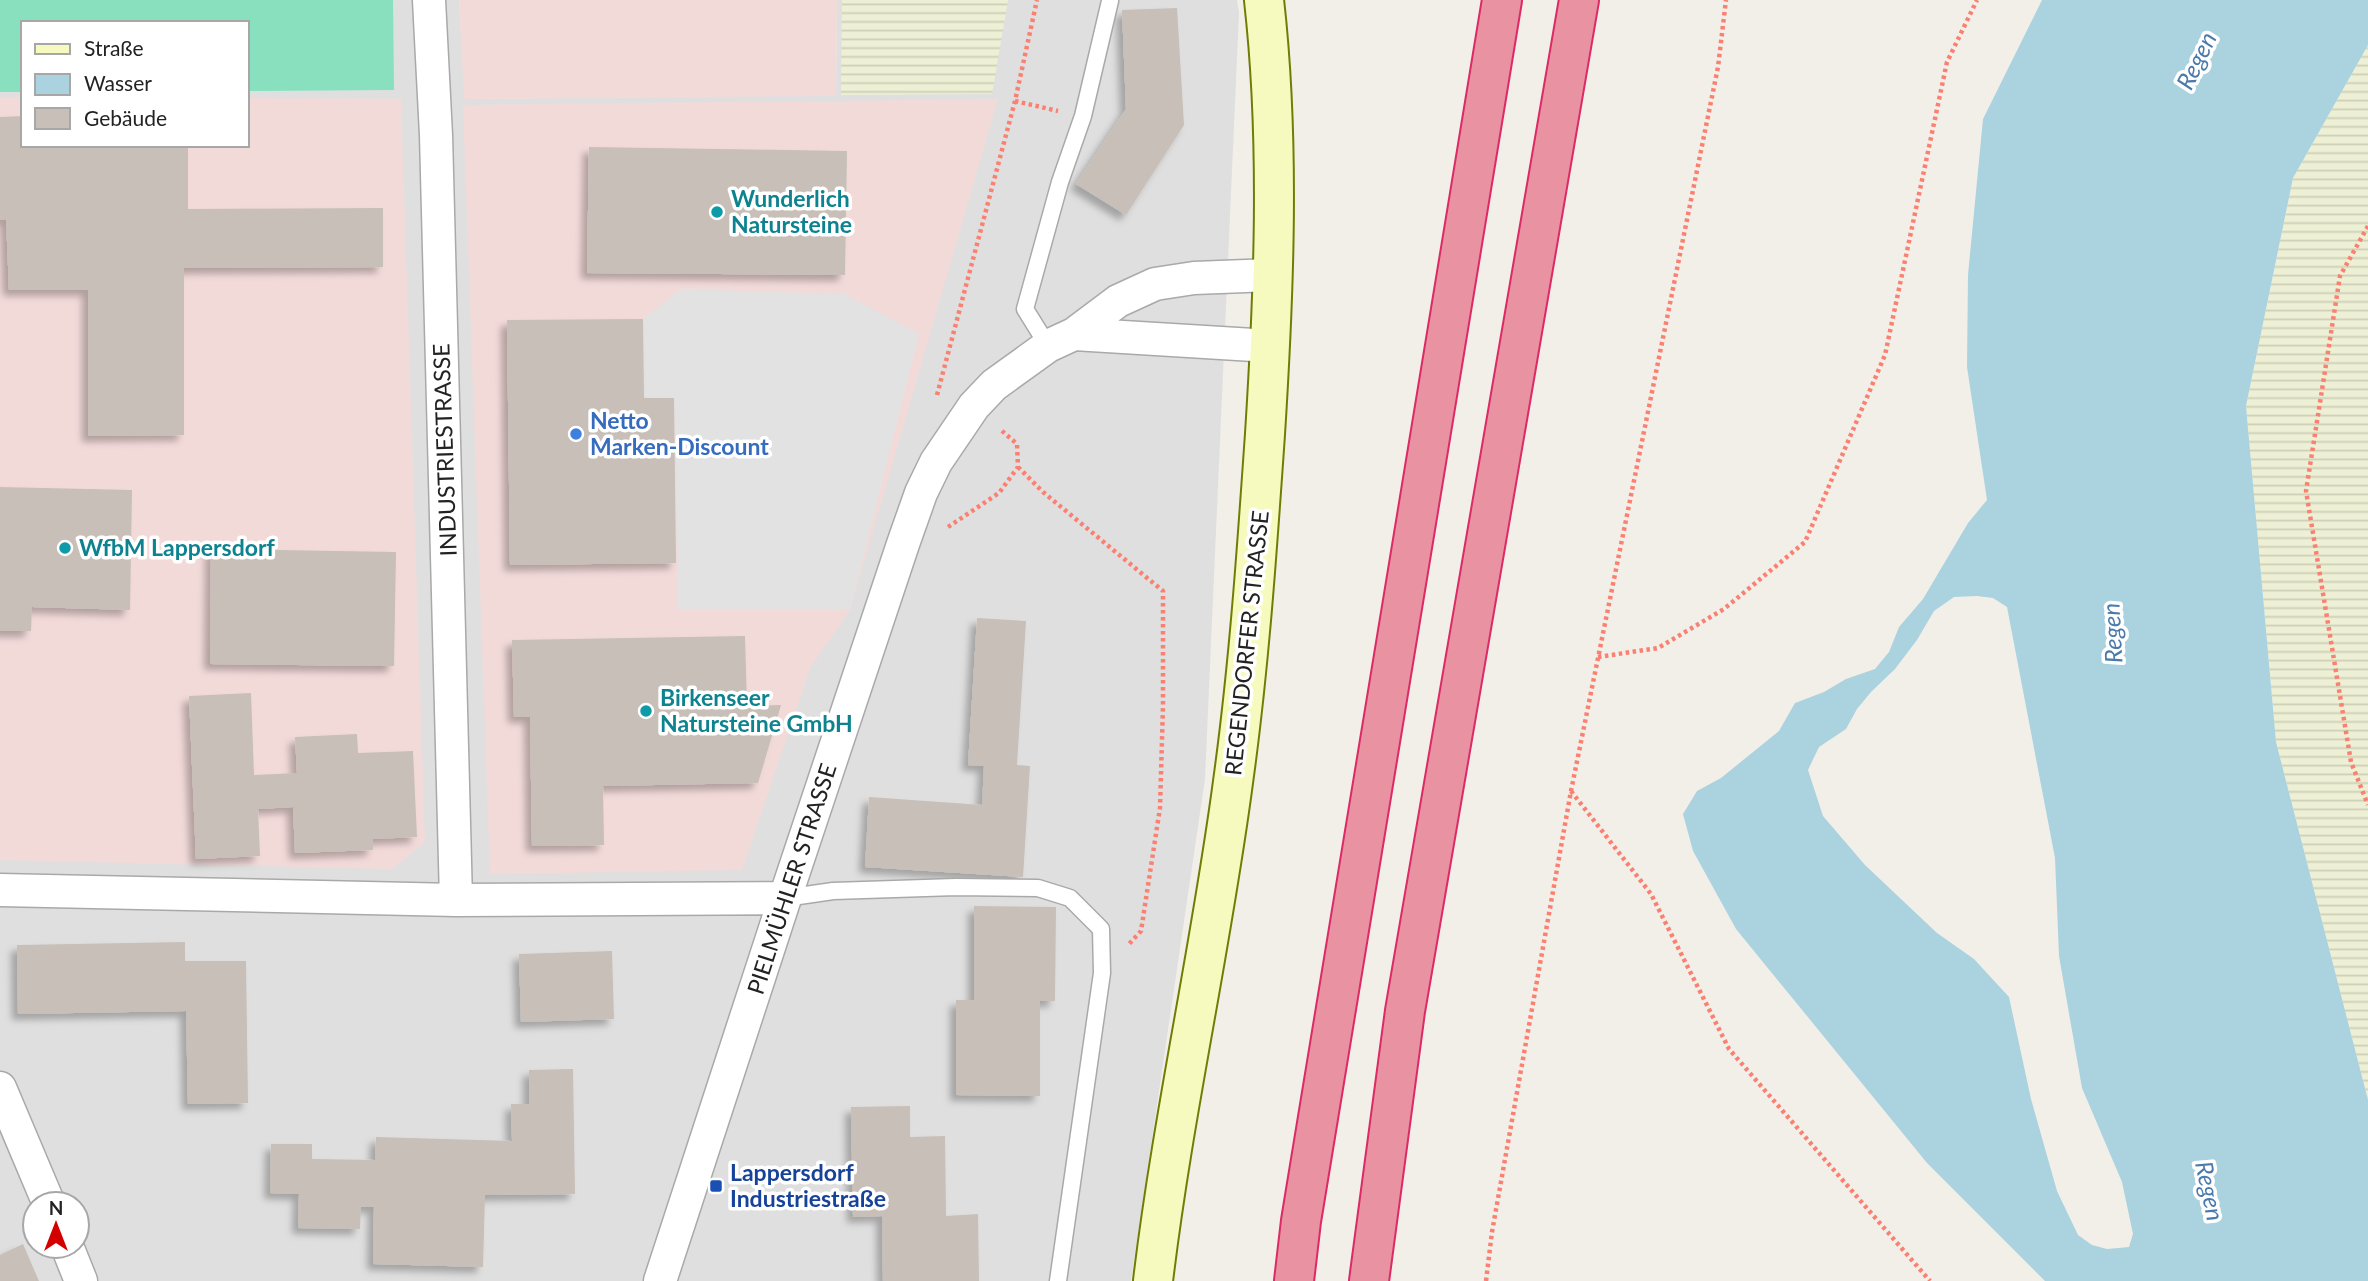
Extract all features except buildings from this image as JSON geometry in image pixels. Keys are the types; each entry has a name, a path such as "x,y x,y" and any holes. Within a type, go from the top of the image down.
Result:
{"highway":[{"path":"1294,1281 1301,1221 1502,0"},
{"path":"1369,1281 1405,1011 1578,0"}],"street":[{"name":"INDUSTRIESTRASSE","path":"429,0 438,189 456,900"},
{"name":"REGENDORFER STRASSE","path":"1153,1281 1233,782 1256,568 1272,275 1272,113 1264,0"},
{"name":"PIELMÜHLER STRASSE","path":"660,1281 921,493 936,461 974,406 994,385 1118,301 1155,284 1194,278 1272,275"},
{"path":"1061,340 1270,346"},
{"path":"0,890 456,900 785,898"},
{"path":"0,1088 43,1190"},
{"path":"73,1260 81,1281"}],"lane":[{"path":"1061,340 1025,309 1060,183 1083,116 1110,1"},
{"path":"785,898 833,891 1038,887 1070,898 1101,929 1102,973 1058,1281"}],"path":[{"path":"943,371 1015,101 1037,0"},
{"path":"1486,1281 1492,1232 1571,791 1718,67 1726,0"},
{"path":"1598,657 1658,649 1724,609 1805,542 1885,355 1947,62 1978,0"},
{"path":"1015,101 1083,116"},
{"path":"2368,226 2340,276 2306,491 2351,762 2368,805"},
{"path":"1018,467 1043,492 1163,591 1160,808 1141,931 1102,973"},
{"path":"1571,791 1651,894 1729,1049 1930,1281"}],"shaded area":[{"path":"0,0 459,0 465,99 836,95 837,0 1237,0 1239,13 1205,779 1131,1281 0,1281"},
{"path":"459,0 837,0 836,96 464,99"},
{"path":"0,97 21,97 21,147 248,147 248,98 401,99 425,842 392,869 0,860"},
{"path":"998,99 850,610 810,668 742,870 490,874 463,105"},
{"path":"681,289 845,294 919,334 850,610 678,610 674,398 644,398 643,319"}],"green space":[{"path":"0,0 393,0 394,90 248,91 248,21 21,21 21,92 0,92"},
{"path":"842,0 1008,0 992,94 841,95"},
{"path":"2368,45 2368,1100 2276,742 2246,406 2293,178"}],"water":[{"name":"Regen","path":"2042,0 2368,0 2368,45 2293,178 2246,406 2276,742 2368,1100 2368,1281 2045,1281 1927,1163 1736,929 1693,851 1683,814 1697,791 1721,778 1779,731 1795,703 1824,692 1846,679 1875,669 1889,652 1899,627 1923,599 1968,523 1987,500 1967,367 1968,275 1983,119","holes":["1954,597 1993,598 2007,607 2055,858 2059,956 2082,1088 2122,1182 2133,1234 2129,1247 2107,1249 2092,1245 2078,1235 2057,1191 2031,1099 2009,997 1974,959 1937,933 1865,865 1823,816 1808,770 1819,747 1846,729 1857,709 1895,669 1917,640 1934,611"]}],"place":[{"name":"Wunderlich Natursteine","path":"717,212"},
{"name":"Netto Marken-Discount","path":"576,434"},
{"name":"WfbM Lappersdorf","path":"65,548"},
{"name":"Birkenseer Natursteine GmbH","path":"646,711"},
{"name":"Lappersdorf Industriestraße","path":"716,1186"}]}
